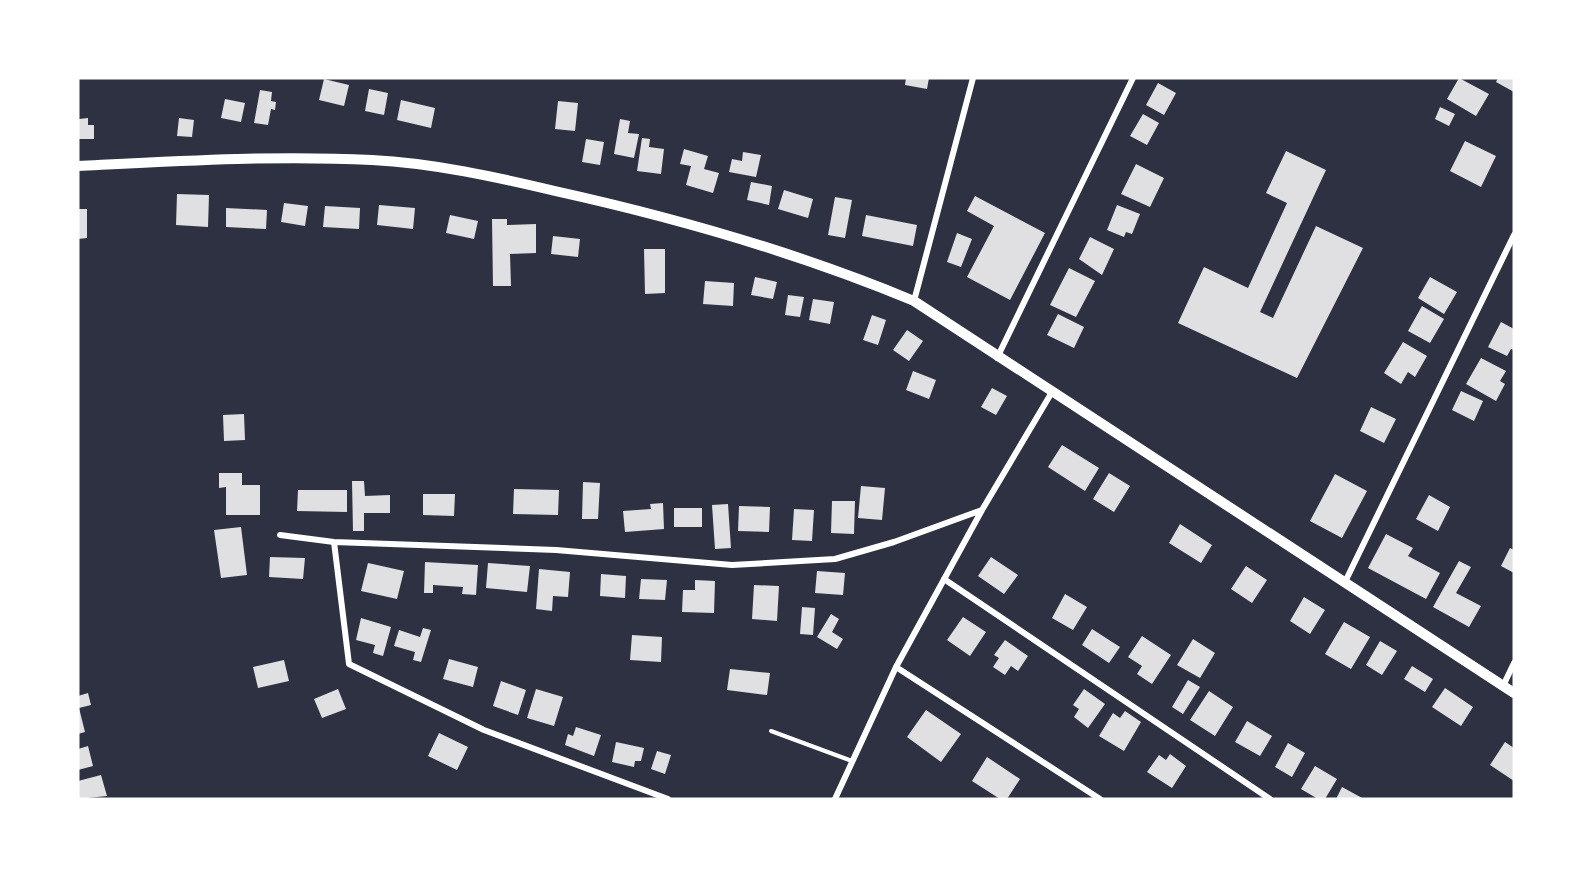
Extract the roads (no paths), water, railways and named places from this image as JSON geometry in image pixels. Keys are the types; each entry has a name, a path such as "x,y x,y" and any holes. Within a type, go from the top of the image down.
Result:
{"street":[{"path":"914,301 973,78"},
{"path":"997,357 1133,78"},
{"path":"78,166 213,159 373,160 494,177 651,214 838,269 914,301 1514,693"},
{"path":"1345,582 1514,235"},
{"path":"835,799 896,668 982,510 1052,392"},
{"path":"280,536 334,542 556,550 732,565 835,559 894,542 982,510"},
{"path":"334,542 349,664 484,730 668,799"},
{"path":"944,579 1270,799"},
{"path":"1503,686 1514,663"},
{"path":"896,668 1100,799"}],"lane":[{"path":"771,731 852,761"}]}
